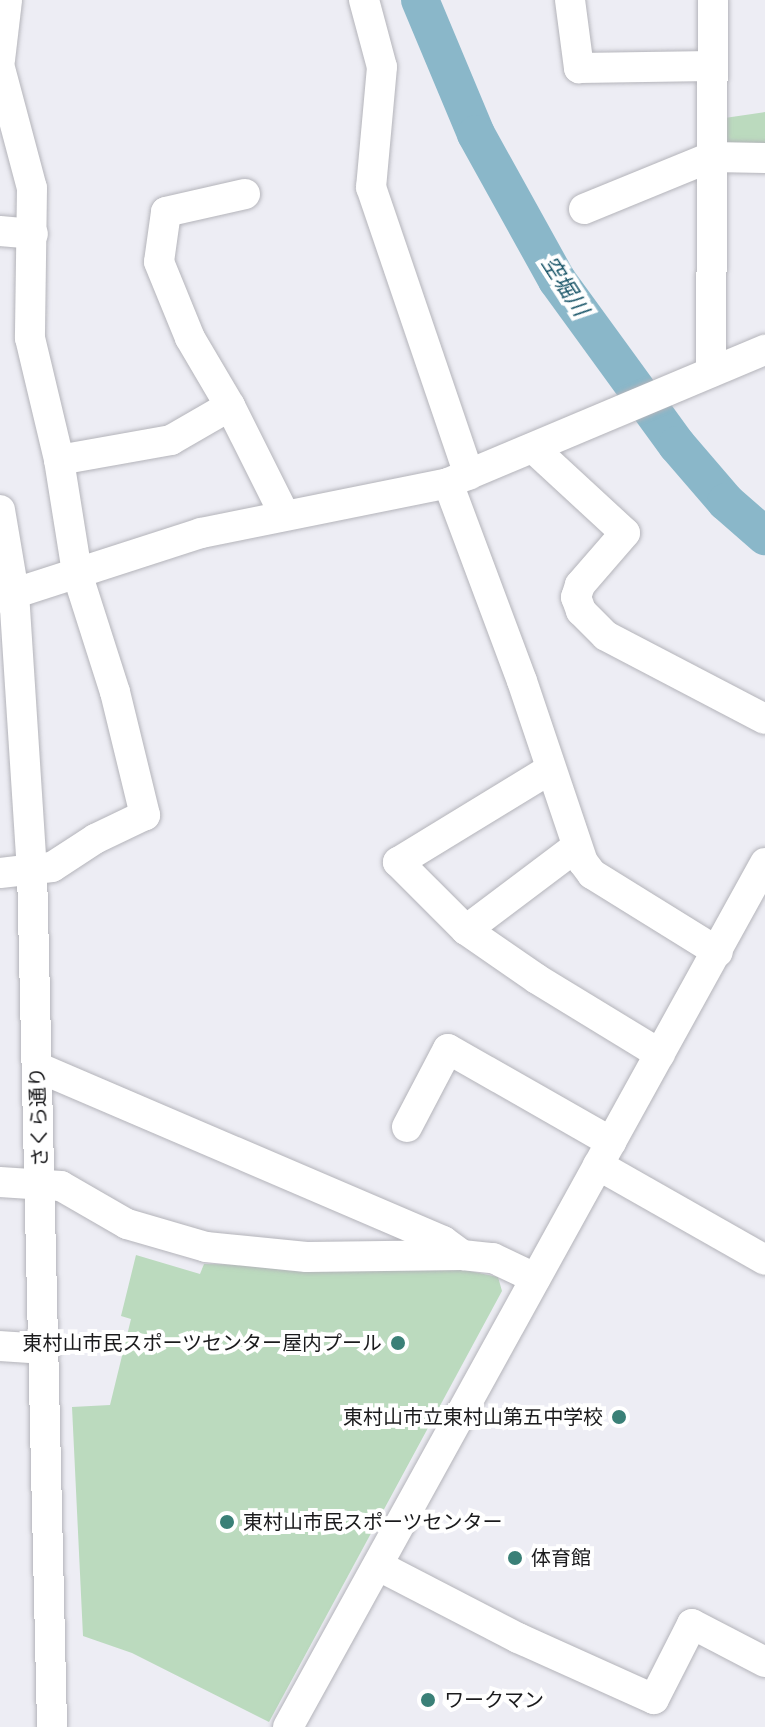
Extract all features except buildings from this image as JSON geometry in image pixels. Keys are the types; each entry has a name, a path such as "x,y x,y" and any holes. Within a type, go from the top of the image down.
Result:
{"street":[{"path":"0,60 7,0"},
{"path":"364,0 382,67 371,187 549,770 576,847 592,874 718,952"},
{"path":"570,0 579,68 712,66"},
{"path":"711,372 713,0"},
{"path":"0,68 32,188 30,338 59,460 77,573 115,692 145,815 95,839 52,867 0,873"},
{"path":"584,209 711,157 765,158"},
{"path":"245,194 166,212 159,262 190,338 230,406 284,514"},
{"path":"0,231 33,234"},
{"path":"7,595 201,533 459,479 765,350"},
{"path":"59,460 171,440 230,406"},
{"path":"533,448 625,533 580,585 576,597 581,611 606,636 765,719"},
{"name":"さくら通り","path":"0,510 32,870 42,1183 52,1727"},
{"path":"549,770 398,862 466,930 537,979 660,1054"},
{"path":"466,930 576,847"},
{"path":"288,1727 765,863"},
{"path":"407,1127 448,1049 765,1260"},
{"path":"37,1067 443,1241 462,1255"},
{"path":"0,1182 42,1183 69,1189 127,1224 206,1247 307,1257 462,1255 493,1258 535,1278"},
{"path":"0,1346 45,1349"},
{"path":"379,1566 518,1638 654,1699 692,1624 765,1662"}],"green space":[{"path":"765,112 765,158 711,157 711,120"},
{"name":"東村山市民スポーツセンター","path":"136,1255 200,1274 204,1264 460,1269 498,1277 502,1291 269,1722 132,1653 83,1636 72,1407 110,1405 131,1319 121,1316"}],"waterway":[{"name":"空堀川","path":"420,0 476,134 557,280 677,445 726,502 765,536"}],"place":[{"name":"東村山市民スポーツセンター屋内プール","path":"398,1343"},
{"name":"東村山市立東村山第五中学校","path":"619,1417"},
{"name":"東村山市民スポーツセンター","path":"227,1522"},
{"name":"体育館","path":"515,1558"},
{"name":"ワークマン","path":"428,1700"}]}
